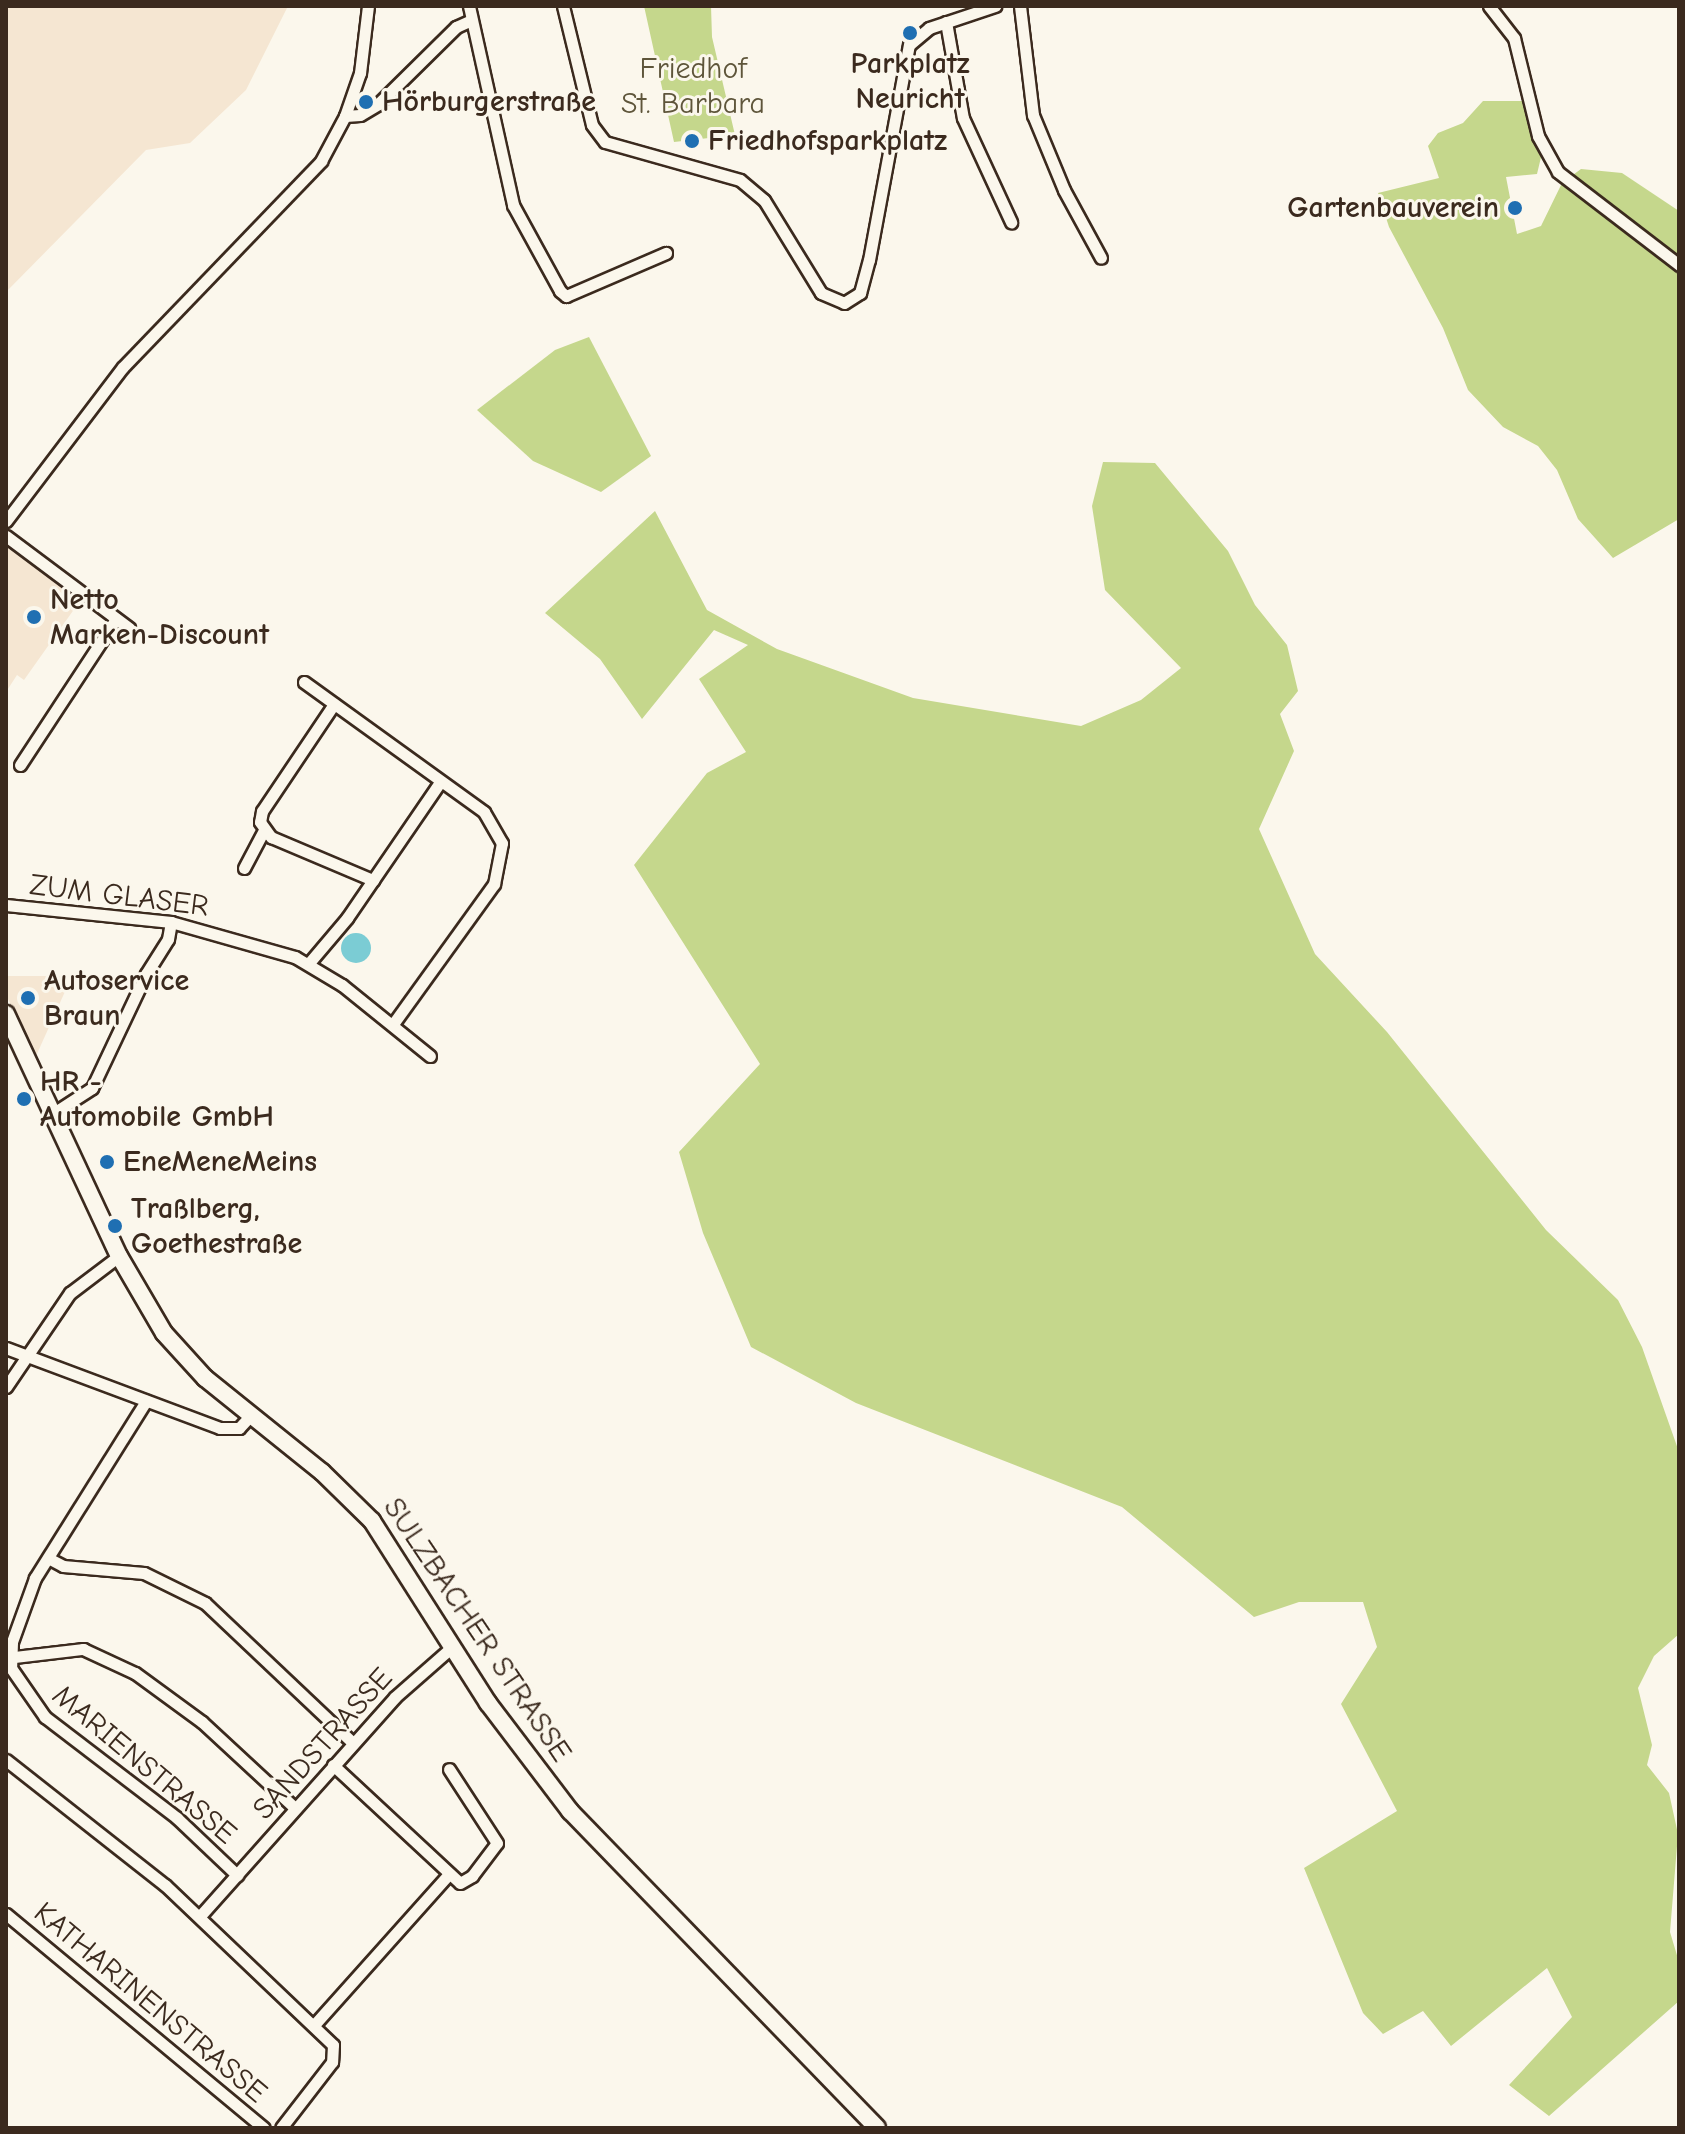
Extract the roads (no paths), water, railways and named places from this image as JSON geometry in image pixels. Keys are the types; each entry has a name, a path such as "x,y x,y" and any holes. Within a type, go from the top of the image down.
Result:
{"main road":[{"name":"SULZBACHER STRASSE","path":"6,1014 55,1112 119,1256 164,1333 205,1378 372,1521 503,1725 570,1811 877,2128"}],"street":[{"path":"6,521 123,367 321,161 345,116 362,61 368,6"},
{"path":"469,6 513,205 566,296 666,253"},
{"path":"563,6 592,125 605,142 740,180 764,200 821,293 844,303 860,293 869,260 904,55 917,35 995,6"},
{"path":"1020,6 1033,115 1064,190 1101,258"},
{"path":"1489,6 1514,38 1538,136 1552,165 1679,265"},
{"path":"345,116 360,115 378,104 456,27 472,20"},
{"path":"946,22 963,118 1011,222"},
{"path":"6,536 129,628"},
{"path":"20,765 116,619"},
{"path":"304,682 491,821 503,857 494,884 393,1024"},
{"path":"244,868 264,830 262,811 334,704"},
{"path":"309,963 373,880 440,782"},
{"path":"264,830 373,880"},
{"name":"ZUM GLASER","path":"6,905 171,922 229,935 309,963 393,1024 430,1056"},
{"path":"55,1112 92,1088 146,974 168,939 171,922"},
{"path":"6,1387 70,1293 119,1256"},
{"path":"6,1348 229,1430 251,1415"},
{"path":"146,1401 26,1597 7,1657 83,1649 135,1673 202,1722 295,1808"},
{"path":"48,1558 63,1566 144,1573 191,1594 222,1616 353,1743"},
{"name":"SANDSTRASSE","path":"200,1916 353,1743 453,1646"},
{"name":"MARIENSTRASSE","path":"7,1657 35,1708 166,1809 237,1875"},
{"path":"6,1760 200,1916 333,2045 335,2056 281,2128"},
{"path":"333,1765 448,1875 466,1881 497,1843 449,1769"},
{"path":"314,2025 448,1875"},
{"name":"KATHARINENSTRASSE","path":"6,1914 264,2128"}],"water":[{"path":"356,933 367,937 371,948 367,959 356,963 345,959 341,948 345,937"}],"place":[{"name":"Parkplatz Neuricht","path":"910,33"},
{"name":"Hörburgerstraße","path":"366,102"},
{"name":"Friedhofsparkplatz","path":"692,141"},
{"name":"Gartenbauverein","path":"1515,208"},
{"name":"Netto Marken-Discount","path":"34,617"},
{"name":"Autoservice Braun","path":"28,998"},
{"name":"HR - Automobile GmbH","path":"24,1099"},
{"name":"EneMeneMeins","path":"107,1162"},
{"name":"Traßlberg, Goethestraße","path":"115,1226"}],"park label":[{"name":"Friedhof St. Barbara","path":"693,86"}]}
